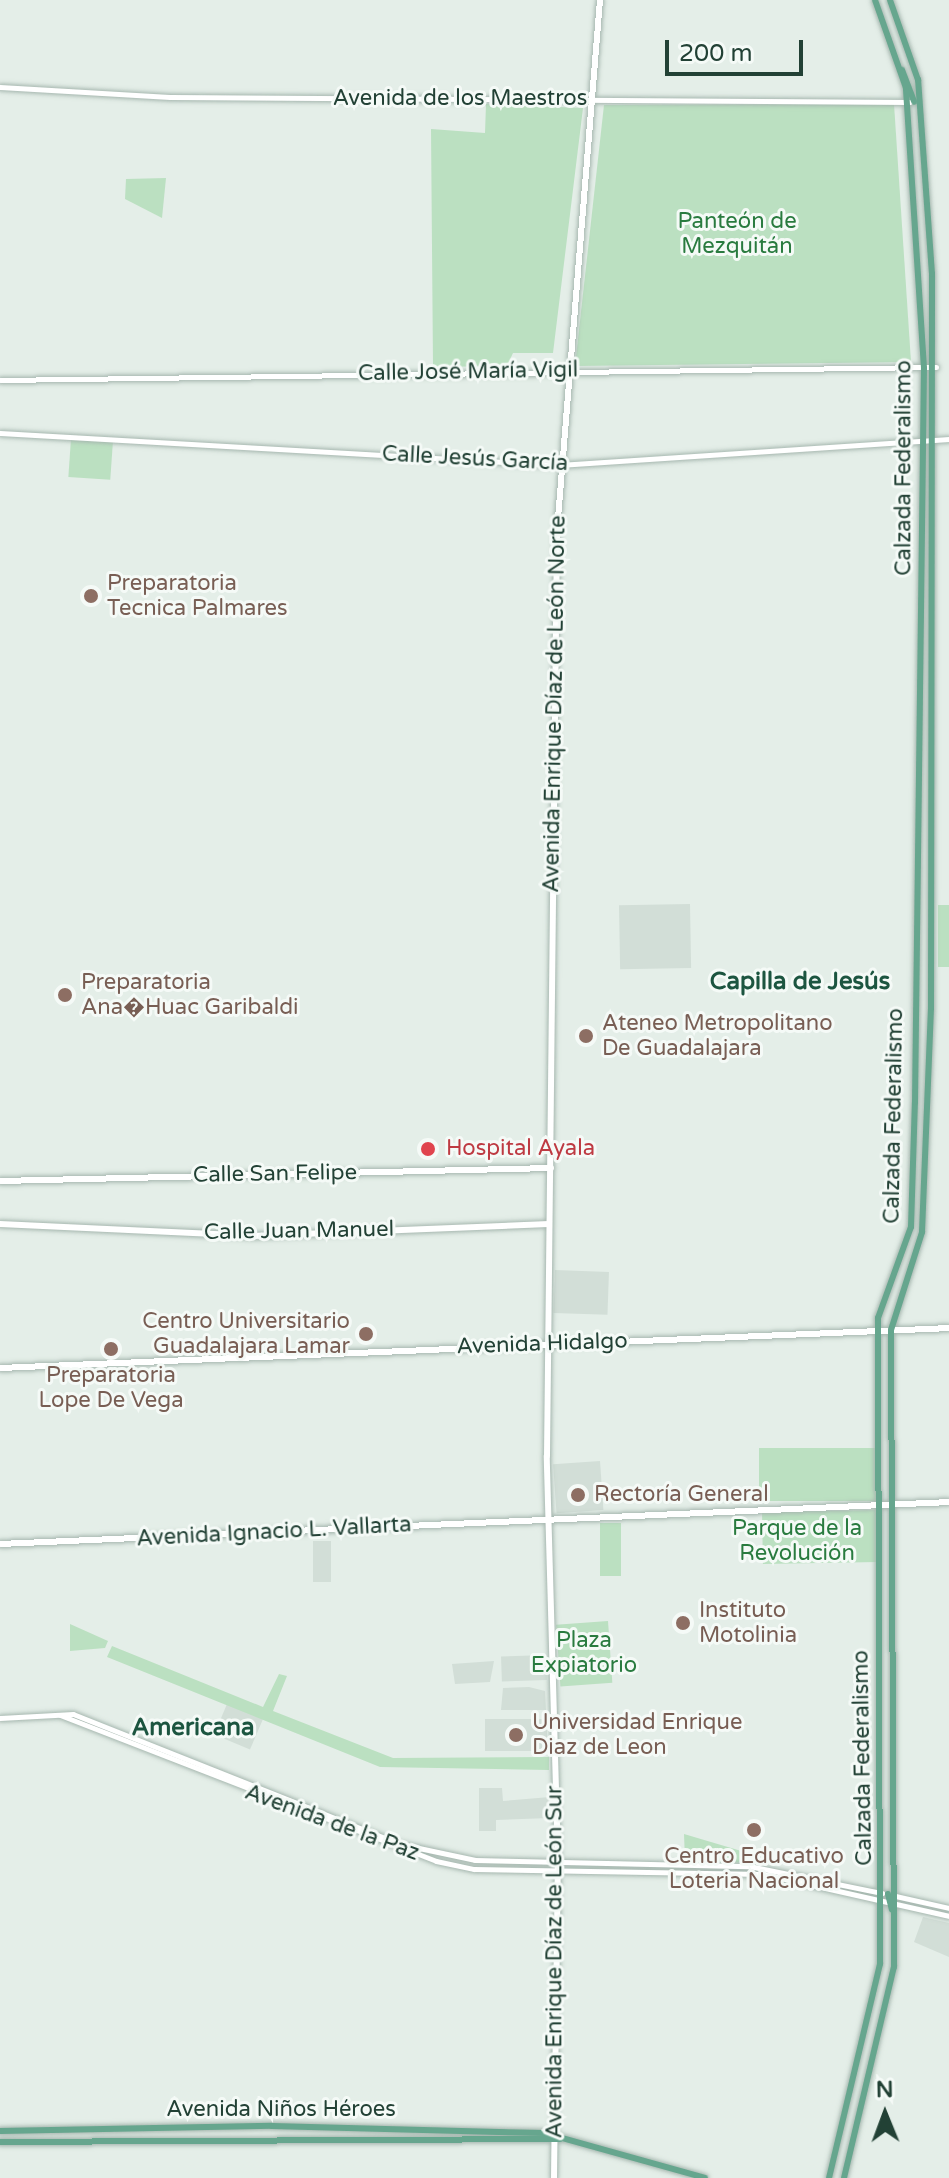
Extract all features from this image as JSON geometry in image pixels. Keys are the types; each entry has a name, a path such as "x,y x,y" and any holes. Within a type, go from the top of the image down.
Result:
{"main road":[{"name":"Avenida Enrique Díaz de León Norte","path":"547,1410 559,465 600,0"},
{"name":"Calzada Federalismo","path":"844,2178 894,1962 889,1898 878,1506 878,1331 884,1290 911,1227 924,441 915,102 875,0"},
{"name":"Calzada Federalismo","path":"829,2178 880,1964 889,1898 891,1330 924,1215 936,367 915,102 890,0"},
{"name":"Calle San Felipe","path":"0,1181 551,1168"},
{"name":"Calle Juan Manuel","path":"0,1224 252,1236 549,1224"},
{"name":"Avenida Hidalgo","path":"0,1368 548,1342 949,1328"},
{"name":"Avenida Enrique Díaz de León Sur","path":"547,1410 558,1861 554,2178"},
{"name":"Avenida Ignacio L. Vallarta","path":"0,1544 949,1502"},
{"name":"Avenida Niños Héroes","path":"0,2131 272,2126 556,2138 705,2178"},
{"name":"Avenida Niños Héroes","path":"0,2142 556,2138"}],"street":[{"name":"Avenida de los Maestros","path":"0,87 139,97 915,102"},
{"name":"Calle José María Vigil","path":"0,380 936,367"},
{"name":"Calle Jesús García","path":"0,433 559,465 949,439"},
{"name":"Avenida de la Paz","path":"60,1715 397,1851 474,1869 763,1874 949,1908"},
{"name":"Avenida de la Paz","path":"0,1718 60,1715 99,1723 400,1844 475,1860 768,1867 949,1916"}],"shaded area":[{"path":"690,904 691,968 620,969 619,905"},
{"path":"555,1270 609,1272 607,1315 553,1313"},
{"name":"Rectoría General","path":"600,1461 603,1510 557,1513 553,1464"},
{"path":"313,1541 331,1541 331,1582 313,1582"},
{"path":"546,1655 547,1680 502,1682 501,1657"},
{"path":"494,1661 490,1682 455,1684 452,1664"},
{"path":"529,1687 545,1691 546,1710 501,1710 503,1688"},
{"path":"227,1704 263,1719 250,1750 214,1734"},
{"name":"Universidad Enrique Diaz de Leon","path":"485,1719 547,1719 547,1751 485,1751"},
{"path":"479,1788 502,1788 503,1801 550,1797 550,1818 496,1820 496,1831 479,1831"},
{"path":"923,1917 949,1923 949,1957 914,1942"}],"green space":[{"path":"486,104 583,108 553,353 513,353 507,366 433,367 431,129 485,133"},
{"name":"Panteón de Mezquitán","path":"894,104 911,362 575,366 604,105"},
{"path":"166,178 162,218 125,199 126,179"},
{"path":"71,439 113,442 110,480 68,477"},
{"path":"938,905 949,905 949,967 938,967"},
{"name":"Parque de la Revolución","path":"759,1448 877,1448 877,1501 759,1501"},
{"name":"Parque de la Revolución","path":"877,1510 878,1562 763,1564 762,1512"},
{"path":"600,1523 621,1523 621,1576 600,1576"},
{"name":"Plaza Expiatorio","path":"608,1621 612,1683 560,1686 556,1625"},
{"path":"70,1624 108,1641 105,1648 70,1651"},
{"path":"112,1646 263,1707 279,1674 287,1676 273,1711 393,1758 549,1757 549,1770 380,1767 107,1657"},
{"path":"684,1834 748,1853 748,1863 685,1860"}],"place":[{"name":"Preparatoria Tecnica Palmares","path":"91,596"},
{"name":"Preparatoria Ana�Huac Garibaldi","path":"65,995"},
{"name":"Ateneo Metropolitano De Guadalajara","path":"586,1036"},
{"name":"Hospital Ayala","path":"428,1149"},
{"name":"Centro Universitario Guadalajara Lamar","path":"366,1334"},
{"name":"Preparatoria Lope De Vega","path":"111,1349"},
{"name":"Rectoría General","path":"578,1495"},
{"name":"Instituto Motolinia","path":"683,1623"},
{"name":"Universidad Enrique Diaz de Leon","path":"516,1735"},
{"name":"Centro Educativo Loteria Nacional","path":"754,1830"}],"district":[{"name":"Capilla de Jesús","path":"800,982"},
{"name":"Americana","path":"193,1728"}]}
